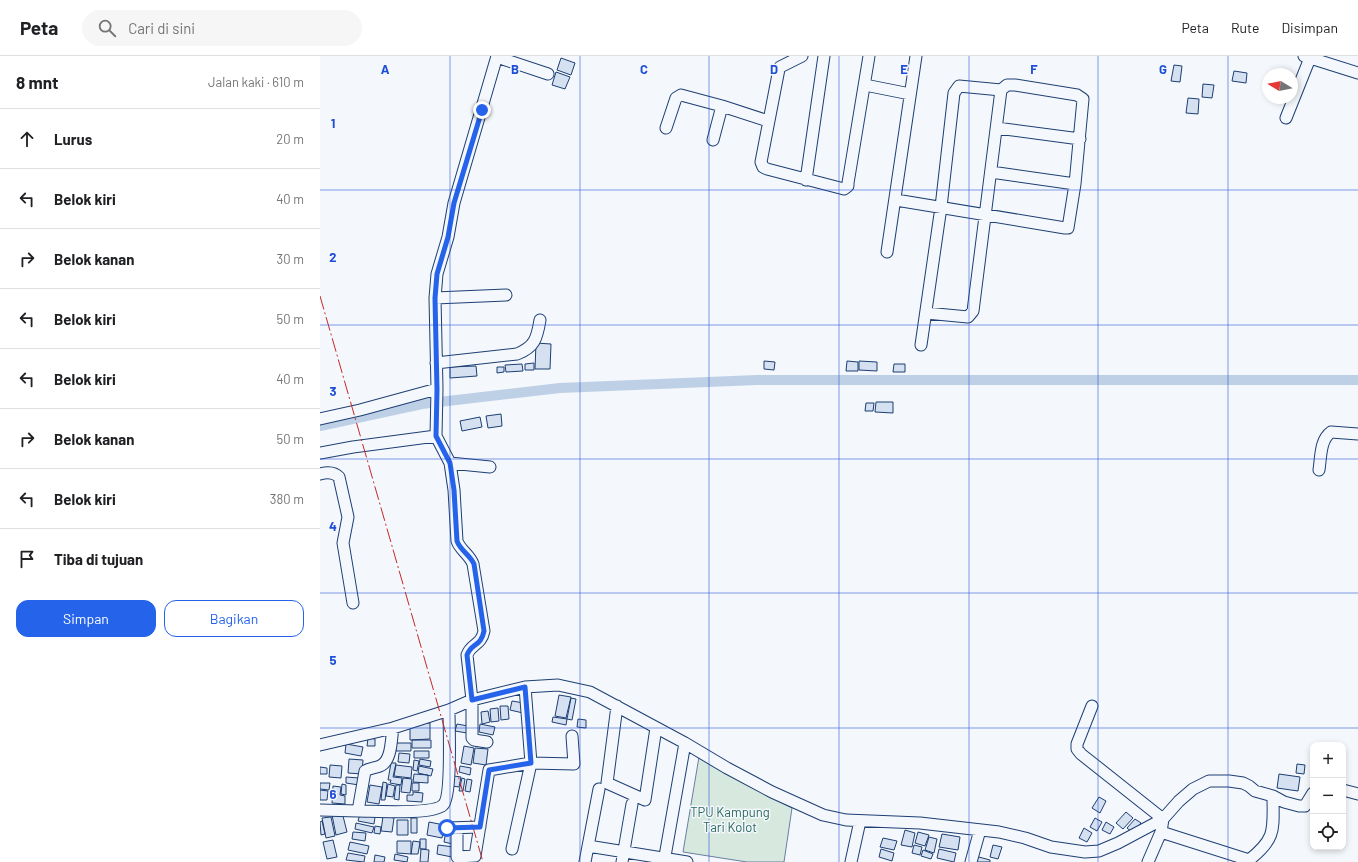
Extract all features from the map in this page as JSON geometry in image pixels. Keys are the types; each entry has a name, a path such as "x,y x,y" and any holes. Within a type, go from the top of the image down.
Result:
{"street":[{"path":"806,180 824,56"},
{"path":"797,57 780,67 778,70 761,162 767,169 844,189 848,186 869,56"},
{"path":"887,252 896,200 916,56"},
{"path":"487,742 472,739 472,700 467,655 468,650 481,640 484,631 474,564 458,545 454,490 450,463 436,431 437,392 435,298 437,274 448,237 454,203 497,57 548,74"},
{"path":"1286,118 1307,57 1358,73"},
{"path":"865,85 910,94"},
{"path":"896,200 985,216 1067,228 1069,226 1075,184 1084,101 1080,96 1009,85 1004,86 1001,90 997,128 985,216 973,311 968,317 926,313"},
{"path":"921,345 941,207 954,93 959,86 1001,90"},
{"path":"666,128 676,98 684,95 768,121"},
{"path":"713,140 722,106"},
{"path":"997,128 1080,139"},
{"path":"991,172 1075,184"},
{"path":"435,298 506,295"},
{"path":"436,363 517,354 529,348 533,343 540,320"},
{"path":"320,419 437,392"},
{"path":"320,453 436,431"},
{"path":"1319,470 1323,442 1326,435 1331,432 1358,434"},
{"path":"450,463 490,467"},
{"path":"320,474 331,473 339,477 348,517 343,543 353,603"},
{"path":"320,745 393,728 449,710 472,700 525,687 562,685 590,692 772,792 809,809 833,818 846,820 920,823 1000,832 1051,847 1085,852 1099,851 1118,843 1163,819 1178,801 1193,789 1209,781 1243,783 1255,791 1273,796 1284,802 1303,806 1307,804 1310,798"},
{"path":"512,849 531,763 525,687"},
{"path":"617,706 607,783 645,800 656,728"},
{"path":"1092,706 1077,744 1077,749 1081,754 1163,819"},
{"path":"320,810 420,811 437,809 444,805 446,802 449,784 449,710"},
{"path":"358,811 365,771 370,768 379,767 384,763 388,756 393,728"},
{"path":"480,827 452,828 456,857 475,856 480,827 489,770 531,763 574,764 572,736"},
{"path":"665,860 685,744"},
{"path":"586,862 599,789"},
{"path":"1346,791 1358,794"},
{"path":"1162,832 1248,861 1265,846 1270,837 1273,825 1273,796"},
{"path":"623,857 632,804"},
{"path":"1148,862 1162,832 1163,819"},
{"path":"852,862 860,821"},
{"path":"971,862 980,830"},
{"path":"588,846 623,857 688,862"}],"green space":[{"name":"TPU Kampung Tari Kolot","path":"699,757 749,786 792,808 784,862 747,862 683,852"}],"building":[{"path":"561,58 575,63 571,75 557,70"},
{"path":"1174,65 1182,66 1180,82 1171,81"},
{"path":"1234,71 1247,73 1246,83 1232,81"},
{"path":"556,72 570,77 565,89 552,85"},
{"path":"1203,84 1214,85 1212,98 1202,97"},
{"path":"1188,98 1199,99 1198,114 1186,113"},
{"path":"536,343 551,344 550,369 535,369"},
{"path":"764,361 775,362 774,370 764,369"},
{"path":"847,361 858,362 858,371 846,371"},
{"path":"859,361 877,362 877,371 859,370"},
{"path":"534,363 534,370 525,370 525,364"},
{"path":"522,364 523,371 506,372 505,365"},
{"path":"894,364 905,364 905,372 893,372"},
{"path":"476,366 477,376 450,378 450,367"},
{"path":"497,367 504,367 504,372 497,373"},
{"path":"876,402 893,402 893,413 875,412"},
{"path":"866,403 874,403 873,411 865,411"},
{"path":"501,414 502,426 488,428 486,416"},
{"path":"480,417 482,427 462,431 460,421"},
{"path":"559,695 571,697 566,718 555,716"},
{"path":"571,698 576,699 572,720 567,719"},
{"path":"512,701 524,703 523,713 510,710"},
{"path":"500,706 508,706 509,719 501,720"},
{"path":"498,708 499,721 491,722 490,709"},
{"path":"488,711 490,722 482,724 481,712"},
{"path":"553,717 567,719 566,725 552,722"},
{"path":"578,719 586,720 586,728 577,727"},
{"path":"410,723 430,723 430,739 410,740"},
{"path":"457,724 468,726 467,733 455,731"},
{"path":"480,724 495,727 493,735 479,732"},
{"path":"368,738 375,739 375,746 367,746"},
{"path":"412,740 431,740 431,748 412,748"},
{"path":"396,743 411,743 411,751 396,751"},
{"path":"346,744 363,747 361,756 345,753"},
{"path":"464,746 474,748 471,765 461,763"},
{"path":"475,748 488,749 486,765 473,763"},
{"path":"414,751 429,751 429,758 414,758"},
{"path":"399,753 410,754 409,763 398,762"},
{"path":"349,759 363,760 362,774 348,773"},
{"path":"420,759 431,761 430,767 419,765"},
{"path":"414,760 419,761 417,771 413,770"},
{"path":"391,763 396,763 393,777 402,778 401,785 390,783 391,780 388,780"},
{"path":"1297,764 1305,765 1304,774 1296,773"},
{"path":"330,765 342,766 341,778 329,777"},
{"path":"396,765 412,767 411,778 394,776"},
{"path":"419,766 433,769 431,776 418,773"},
{"path":"460,766 471,768 470,775 459,772"},
{"path":"320,767 327,768 327,774 320,774"},
{"path":"414,774 428,775 428,783 413,782"},
{"path":"1279,774 1300,777 1298,791 1277,788"},
{"path":"454,776 461,777 459,787 452,786"},
{"path":"346,777 359,778 359,785 346,783"},
{"path":"403,778 412,779 410,793 401,792"},
{"path":"462,778 465,779 463,791 459,791"},
{"path":"467,779 472,780 470,792 465,791"},
{"path":"383,782 387,783 385,800 381,800"},
{"path":"320,783 330,783 329,790 320,789"},
{"path":"412,783 419,783 419,791 412,791"},
{"path":"342,784 346,785 346,795 341,794"},
{"path":"388,784 395,786 393,797 386,796"},
{"path":"370,785 382,787 379,804 367,802"},
{"path":"396,785 400,785 399,800 394,799"},
{"path":"333,786 341,787 340,795 345,796 345,804 332,803"},
{"path":"320,790 328,791 327,800 320,800"},
{"path":"413,792 423,793 422,802 407,801 407,795 413,795"},
{"path":"1099,797 1106,801 1100,813 1092,808"},
{"path":"342,812 347,832 336,835 332,815"},
{"path":"1126,812 1133,818 1123,829 1116,823"},
{"path":"360,814 375,817 374,824 358,821"},
{"path":"383,816 394,818 392,832 381,831"},
{"path":"331,817 335,836 326,838 322,818"},
{"path":"411,818 417,818 417,833 411,833"},
{"path":"1095,818 1102,822 1097,831 1090,827"},
{"path":"1135,819 1141,823 1133,833 1127,828"},
{"path":"397,820 408,820 408,835 397,835"},
{"path":"322,821 325,834 321,835 320,822"},
{"path":"429,822 444,825 442,838 427,835"},
{"path":"1106,822 1114,827 1110,834 1102,830"},
{"path":"356,823 374,827 372,833 355,829"},
{"path":"375,826 381,827 380,834 374,833"},
{"path":"1084,828 1092,833 1087,842 1079,838"},
{"path":"905,830 915,833 912,847 901,845"},
{"path":"446,831 455,833 453,844 444,842"},
{"path":"353,832 366,833 365,841 352,839"},
{"path":"918,832 929,835 925,846 915,843"},
{"path":"942,834 960,837 958,850 939,847"},
{"path":"929,837 937,839 934,853 925,850"},
{"path":"883,838 897,841 894,850 880,847"},
{"path":"420,839 426,839 426,849 420,849"},
{"path":"333,840 337,857 327,859 323,842"},
{"path":"397,841 411,841 411,854 397,853"},
{"path":"413,841 420,842 418,854 411,854"},
{"path":"350,842 369,846 367,854 348,850"},
{"path":"438,845 454,847 452,857 437,854"},
{"path":"914,845 922,847 920,855 912,853"},
{"path":"993,845 1002,847 998,859 990,857"},
{"path":"421,849 429,850 428,862 420,862"},
{"path":"881,849 894,853 892,861 879,857"},
{"path":"939,849 956,853 954,862 937,858"},
{"path":"923,850 933,854 931,859 921,856"},
{"path":"348,853 365,856 364,862 346,860"},
{"path":"395,854 408,857 407,862 394,860"},
{"path":"375,855 385,857 384,862 374,862"},
{"path":"975,856 990,860 990,862 973,862"}],"waterway":[{"path":"320,426 422,404 560,388 757,380 1358,380"}],"power":[{"path":"320,296 483,862"}],"route":[{"path":"447,828 480,827 489,770 531,763 525,687 472,700 466,658 468,650 481,640 484,631 474,564 469,556 458,545 457,541 454,490 450,463 436,436 437,390 435,298 437,274 448,237 454,203 482,110"}]}
